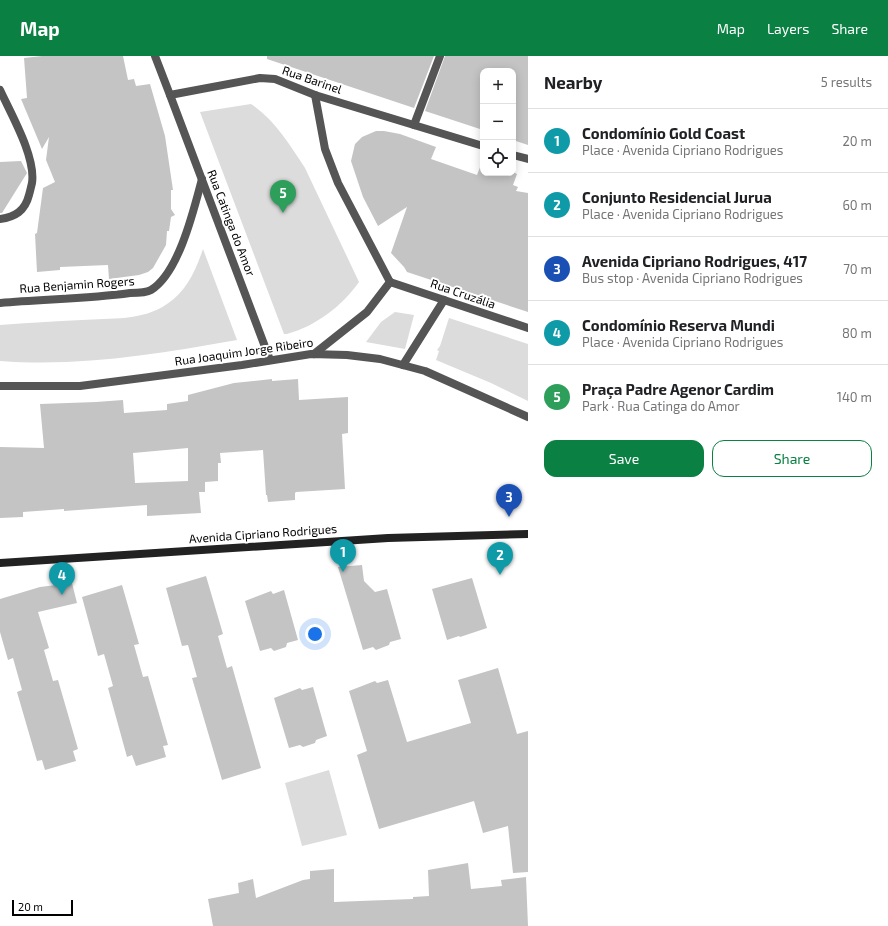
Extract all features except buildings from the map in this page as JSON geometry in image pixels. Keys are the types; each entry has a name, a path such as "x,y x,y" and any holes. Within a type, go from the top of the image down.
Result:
{"main road":[{"name":"Avenida Cipriano Rodrigues","path":"0,563 388,538 528,534"}],"street":[{"path":"155,56 170,95"},
{"path":"414,125 440,56"},
{"name":"Rua Barinel","path":"170,95 260,78 275,79 315,95 480,145"},
{"path":"0,90 24,143 31,166 32,182 28,199 21,212 10,217 0,219"},
{"name":"Rua Catinga do Amor","path":"170,95 270,360"},
{"path":"314,354 367,312 390,282 338,183 325,149 315,95"},
{"path":"516,156 528,159"},
{"name":"Rua Benjamin Rogers","path":"0,303 35,299 110,296 150,291 164,278 178,257 191,219 202,178"},
{"name":"Rua Cruzália","path":"390,282 528,328"},
{"path":"403,365 444,300"},
{"name":"Rua Joaquim Jorge Ribeiro","path":"0,386 80,386 314,354 347,355 380,359 425,371 528,417"}],"shaded area":[{"path":"251,104 274,125 305,168 359,282 345,299 328,314 308,326 287,334 284,334 200,112"},
{"path":"203,249 237,340 178,350 90,361 0,361 0,325 51,321 115,319 148,313 167,304 180,293 190,280"},
{"path":"395,312 414,315 405,349 366,342 381,322"},
{"path":"449,318 528,344 528,401 491,383 436,360 439,351 437,350 440,346"},
{"path":"329,770 347,835 302,846 285,783"}],"place":[{"name":"Praça Padre Agenor Cardim","path":"283,213"},
{"name":"Avenida Cipriano Rodrigues, 417","path":"509,517"},
{"name":"Condomínio Gold Coast","path":"343,572"},
{"name":"Conjunto Residencial Jurua","path":"500,575"},
{"name":"Condomínio Reserva Mundi","path":"62,595"}]}
